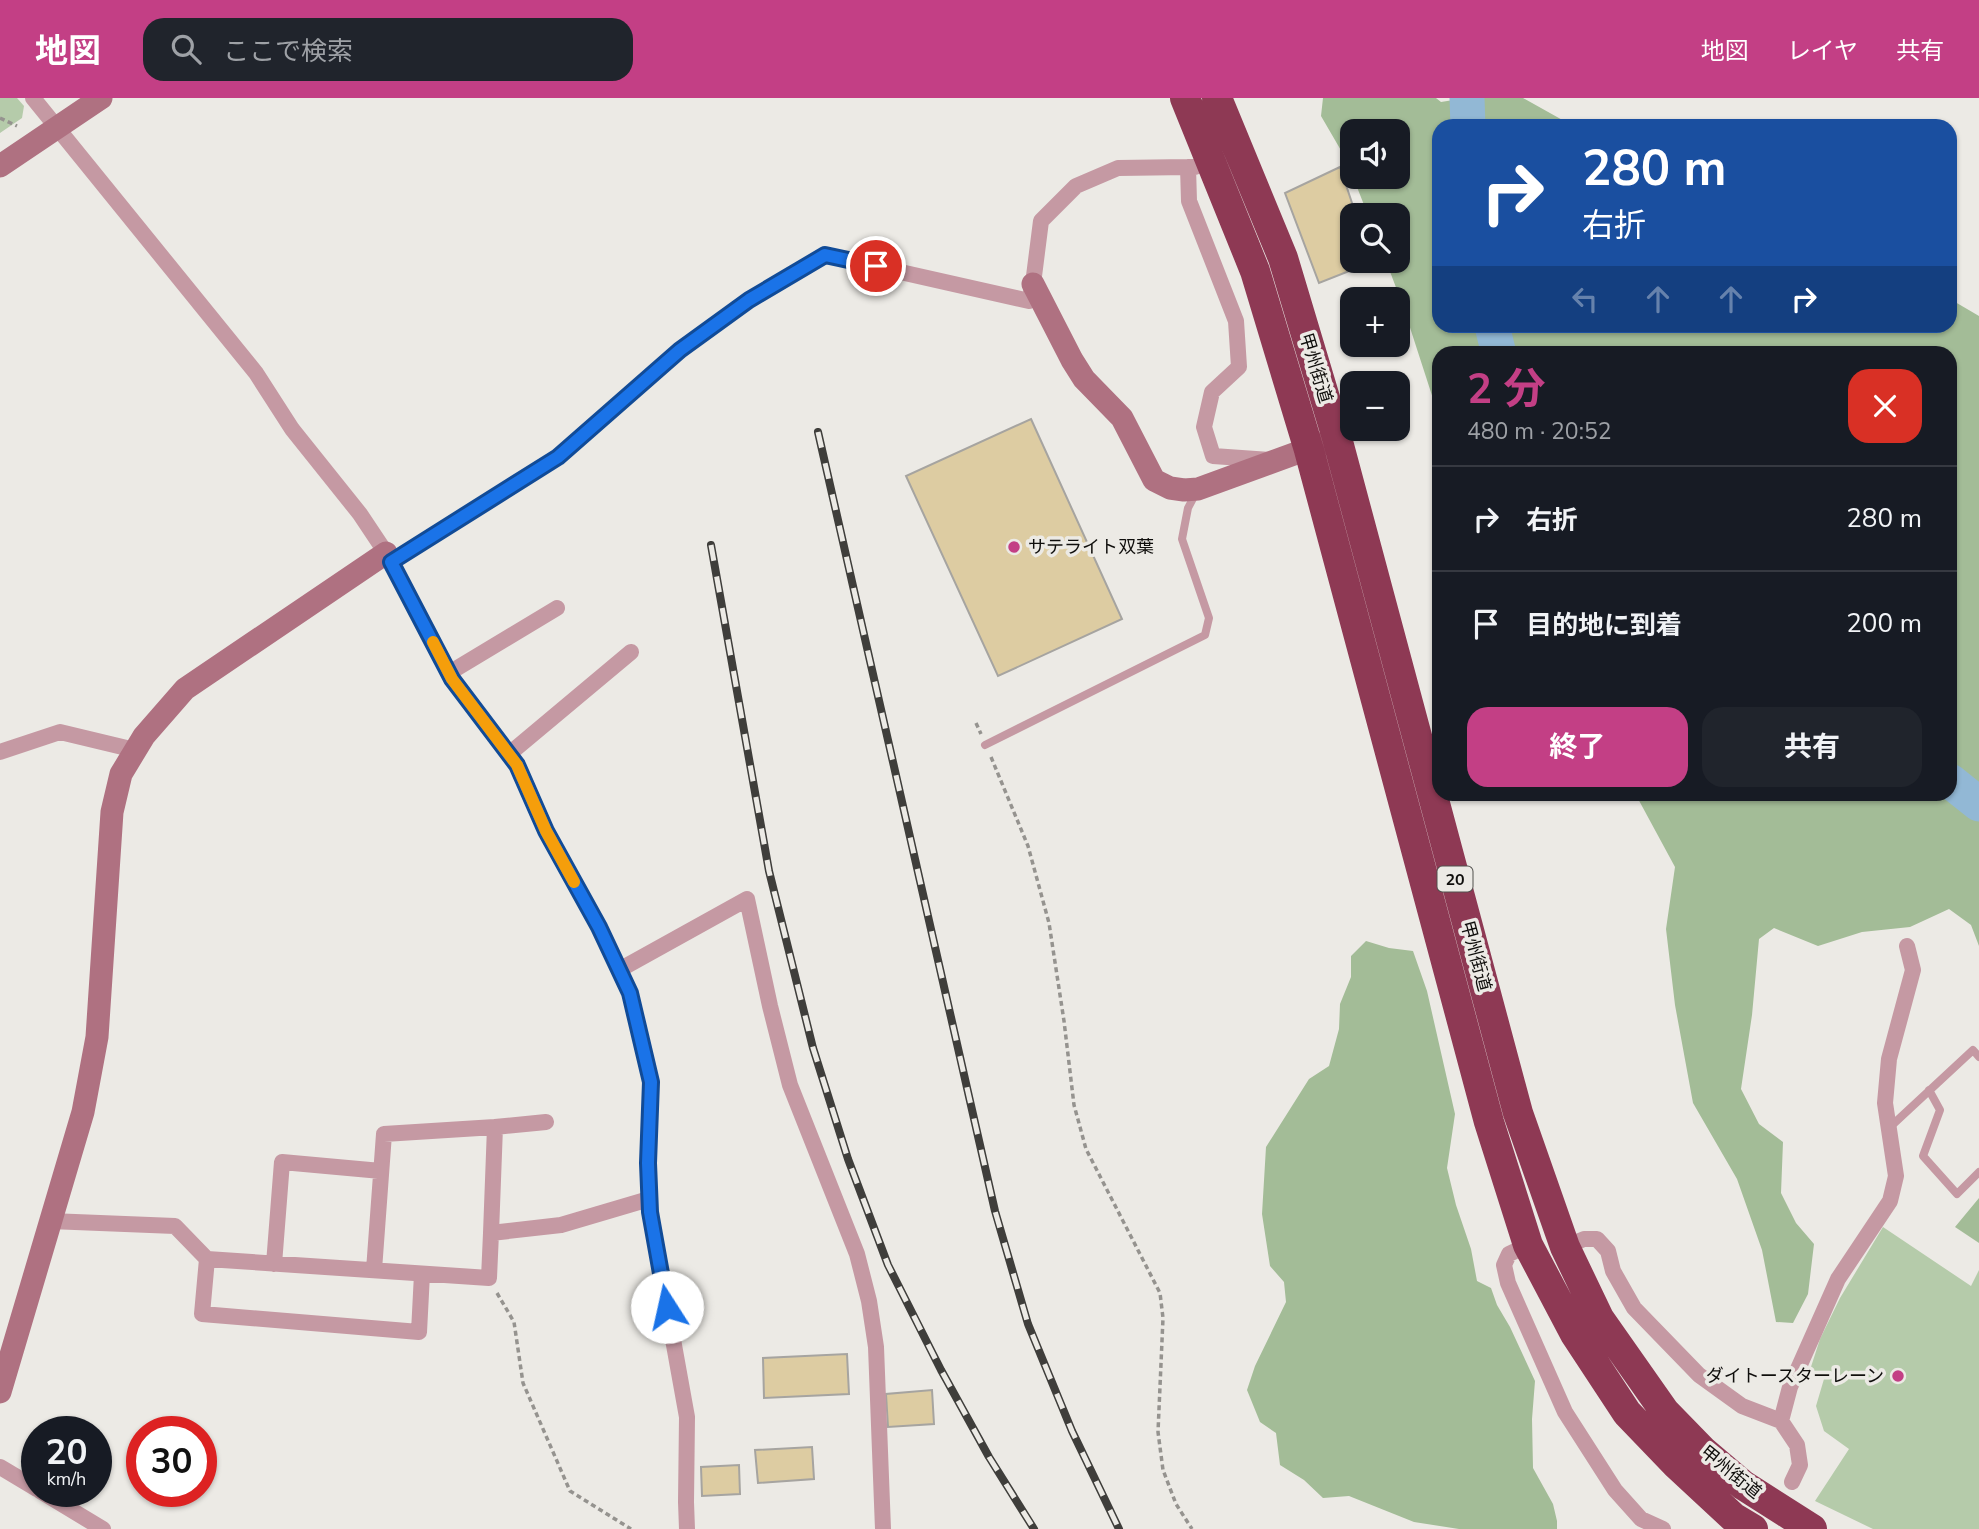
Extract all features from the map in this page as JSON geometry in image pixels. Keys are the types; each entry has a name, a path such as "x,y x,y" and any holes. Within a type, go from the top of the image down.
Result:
{"highway":[{"name":"甲州街道","path":"1185,98 1200,164 1255,271 1309,450 1489,1122 1528,1245 1575,1334 1627,1413 1677,1465 1733,1517 1753,1529"},
{"name":"甲州街道","path":"1217,98 1283,258 1337,438 1432,792"},
{"name":"甲州街道","path":"1434,801 1518,1113 1565,1247 1600,1318 1665,1412 1703,1451 1743,1485 1812,1529"}],"street":[{"path":"33,98 256,373 292,429 360,514 388,558 449,673 517,765 546,831 599,927 630,993 651,1082 650,1212 687,1417 687,1529"},
{"path":"0,166 101,98"},
{"path":"0,1392 83,1112 97,1037 112,812 121,774 144,736 185,689 388,558 558,457 680,350 749,300 825,255 1029,301 1041,221 1076,186 1118,168 1200,164 1189,201 1236,321 1239,367 1212,392 1204,427 1213,456 1279,461"},
{"path":"1033,284 1072,360 1084,379 1122,418 1154,480 1170,488 1198,489 1337,438"},
{"path":"449,673 557,608"},
{"path":"509,754 631,652"},
{"path":"0,752 60,732 135,750"},
{"path":"619,971 747,899 790,1085 857,1254 869,1301 876,1347 883,1529"},
{"path":"1781,1421 1790,1387 1838,1279 1890,1202 1896,1176 1885,1103 1889,1059 1913,970 1907,946"},
{"path":"374,1270 384,1134 546,1122"},
{"path":"50,1221 175,1226 207,1259 489,1278 495,1127"},
{"path":"274,1264 282,1161 381,1171"},
{"path":"491,1233 561,1226 649,1199"},
{"path":"1565,1247 1584,1240 1597,1239 1608,1251 1613,1271 1634,1308 1699,1375 1742,1406 1781,1421 1797,1445 1800,1465 1792,1482"},
{"path":"1528,1245 1509,1254 1503,1265 1508,1283 1565,1412 1615,1490 1641,1519 1663,1529"},
{"path":"207,1259 202,1314 419,1332 422,1273"},
{"path":"0,1467 21,1480"},
{"path":"66,1507 103,1529"}],"lane":[{"path":"985,745 1205,635 1209,618 1182,539 1188,508 1198,489"},
{"path":"1889,1128 1973,1050 1979,1057"},
{"path":"1928,1090 1940,1110 1923,1156 1957,1194 1979,1172"}],"path":[{"path":"0,118 17,126"},
{"path":"976,723 1028,846 1049,923 1065,1021 1074,1105 1086,1149 1160,1293 1163,1318 1159,1445 1163,1470 1176,1504 1192,1529"},
{"path":"489,1278 514,1322 523,1383 570,1491 631,1529"}],"green space":[{"path":"0,98 17,98 24,106 22,118 0,133"},
{"path":"1323,98 1436,98 1441,102 1466,98 1523,98 1561,119 1432,119 1432,333 1957,333 1957,303 1979,316 1979,946 1971,925 1949,909 1910,927 1862,932 1818,946 1774,928 1759,939 1752,1015 1741,1089 1759,1124 1783,1142 1781,1193 1796,1223 1814,1244 1808,1294 1793,1323 1776,1322 1762,1250 1737,1179 1693,1103 1675,1005 1666,929 1675,867 1639,801 1957,801 1957,346 1432,346 1432,395 1410,328 1410,287 1396,287 1391,273 1410,273 1410,203 1363,203 1358,189 1410,189 1410,119 1340,119 1340,149 1321,116"},
{"path":"1366,941 1413,951 1427,991 1455,1114 1447,1168 1471,1249 1477,1281 1491,1288 1535,1381 1532,1419 1533,1468 1553,1504 1557,1529 1459,1529 1414,1522 1349,1496 1323,1498 1304,1480 1280,1465 1276,1433 1260,1422 1247,1390 1255,1366 1286,1302 1284,1282 1270,1266 1262,1214 1266,1147 1309,1079 1329,1066 1339,1029 1340,1004 1351,977 1351,956"},
{"path":"1979,1198 1979,1243 1955,1227"},
{"name":"ダイトースターレーン","path":"1883,1227 1971,1286 1979,1270 1979,1529 1873,1529 1815,1501 1849,1449 1824,1431 1816,1406 1824,1379 1809,1373 1820,1339 1840,1298"}],"building":[{"path":"1340,167 1340,189 1347,189 1352,203 1340,203 1340,273 1344,273 1319,283 1285,193"},
{"name":"サテライト双葉","path":"1031,419 1122,619 998,676 906,476"},
{"path":"847,1354 849,1394 764,1398 763,1358"},
{"path":"932,1390 934,1424 888,1427 886,1394"},
{"path":"812,1447 814,1479 758,1483 755,1450"},
{"path":"739,1465 740,1494 702,1496 701,1467"}],"waterway":[{"path":"1467,98 1468,119"},
{"path":"1494,333 1497,346"},
{"path":"1957,787 1979,804"}],"railway":[{"path":"818,432 995,1211 1028,1324 1072,1431 1119,1529"},
{"path":"711,545 769,871 813,1048 848,1159 888,1265 989,1457 1034,1529"}],"slow traffic":[{"path":"433,642 452,679 517,765 546,831 574,882"}],"place":[{"name":"サテライト双葉","path":"1014,547"},
{"name":"ダイトースターレーン","path":"1898,1376"}],"route":[{"path":"667,1307 650,1212 648,1163 651,1082 630,993 599,927 546,831 517,765 452,679 391,562 558,457 680,350 749,300 825,255 876,266"}]}
